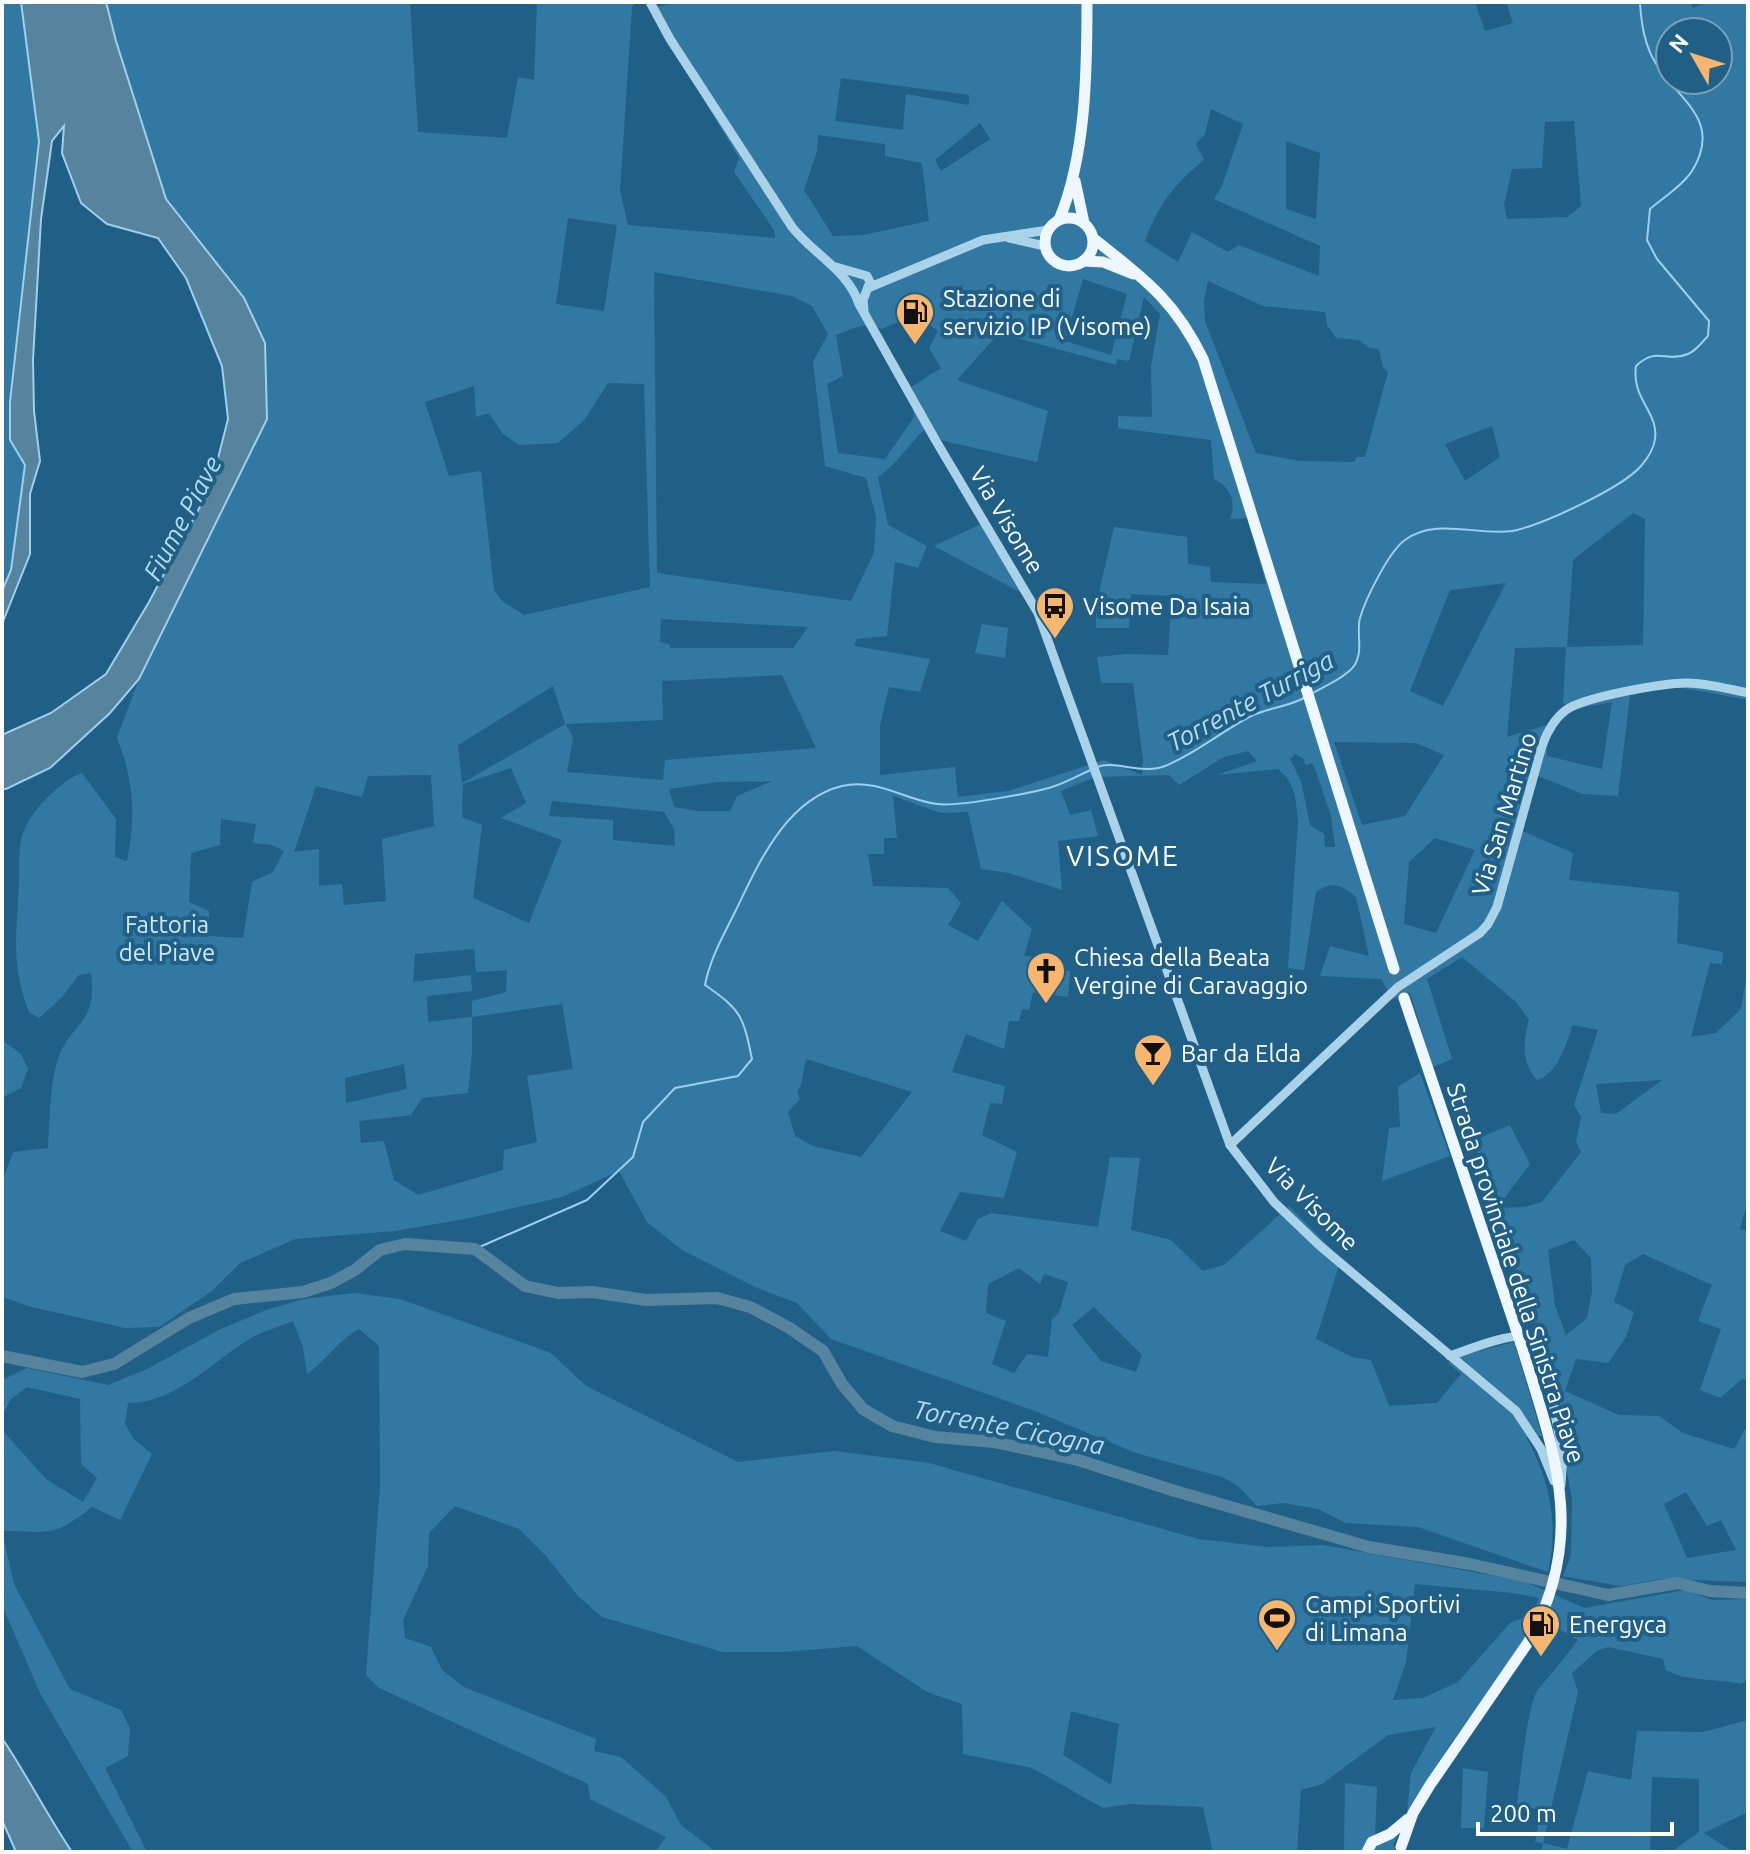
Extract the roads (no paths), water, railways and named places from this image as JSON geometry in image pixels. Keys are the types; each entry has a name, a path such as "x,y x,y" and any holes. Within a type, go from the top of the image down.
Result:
{"main road":[{"path":"1087,2 1083,98 1075,178 1059,220 1048,230 1045,246 1060,264 1103,262 1138,275"},
{"path":"1075,178 1084,223 1093,238 1138,275 1178,315 1203,359 1394,969"},
{"path":"1059,220 1073,218 1084,223"},
{"path":"1083,261 1092,250 1093,238"},
{"name":"Strada provinciale della Sinistra Piave","path":"1404,998 1521,1344 1558,1469 1561,1500 1559,1560 1549,1599 1529,1641 1413,1813"},
{"path":"1367,1852 1372,1842 1386,1837 1413,1813"},
{"path":"1402,1850 1413,1813"},
{"path":"1386,1837 1393,1838 1402,1850"}],"street":[{"path":"650,2 670,39 792,227 809,247 859,288"},
{"path":"859,288 967,245 1048,230"},
{"path":"1002,237 1045,246"},
{"path":"832,265 867,276 870,282 859,288"},
{"path":"854,273 859,288"},
{"path":"867,276 892,277"},
{"name":"Via Visome","path":"859,288 864,313 1038,613 1230,1145 1274,1202 1525,1421 1541,1449 1561,1500"},
{"name":"Via San Martino","path":"1230,1145 1398,987 1468,942 1488,924 1497,907 1542,746 1553,724 1564,712 1585,702 1675,684 1697,684 1748,693"},
{"path":"1450,1356 1512,1338 1528,1337 1537,1343 1544,1357 1563,1456 1561,1500"}],"waterway":[{"name":"Torrente Turriga","path":"1313,693 1341,678 1354,666 1359,654 1359,624 1363,610 1385,565 1405,540 1417,533 1443,528 1499,532 1525,528 1580,505 1617,485 1641,466 1655,439 1653,421 1637,388 1636,366 1650,357 1688,354 1708,336 1709,321 1657,259 1647,240 1650,209 1692,171 1703,137 1693,111 1651,55 1640,2"},
{"name":"Torrente Turriga","path":"1097,767 1112,765 1147,769 1165,766 1251,716 1304,698"},
{"name":"Torrente Turriga","path":"475,1249 587,1200 633,1157 643,1122 675,1088 738,1076 752,1059 739,1015 705,985 717,948 753,874 776,837 804,805 822,794 855,784 879,787 937,804 977,802 1052,787 1091,770"},
{"name":"Torrente Cicogna","path":"2,1356 82,1372 114,1364 189,1318 234,1299 303,1292 331,1283 355,1270 380,1250 405,1244 475,1249 525,1286 558,1293 593,1292 646,1300 717,1298 750,1307 788,1327 823,1351 842,1384 863,1409 892,1426 935,1437 994,1442 1078,1460 1369,1547 1470,1564 1608,1595 1678,1583 1710,1591 1748,1593"}],"tunnel":[{"path":"1394,969 1404,998"}],"place":[{"name":"Stazione di servizio IP (Visome)","path":"915,346"},
{"name":"Visome Da Isaia","path":"1055,640"},
{"name":"Chiesa della Beata Vergine di Caravaggio","path":"1046,1005"},
{"name":"Bar da Elda","path":"1153,1087"},
{"name":"Campi Sportivi di Limana","path":"1277,1652"},
{"name":"Energyca","path":"1541,1658"}],"district":[{"name":"VISOME","path":"1123,855"}],"water label":[{"name":"Fiume Piave","path":"182,518"}],"park label":[{"name":"Fattoria del Piave","path":"167,938"}]}
